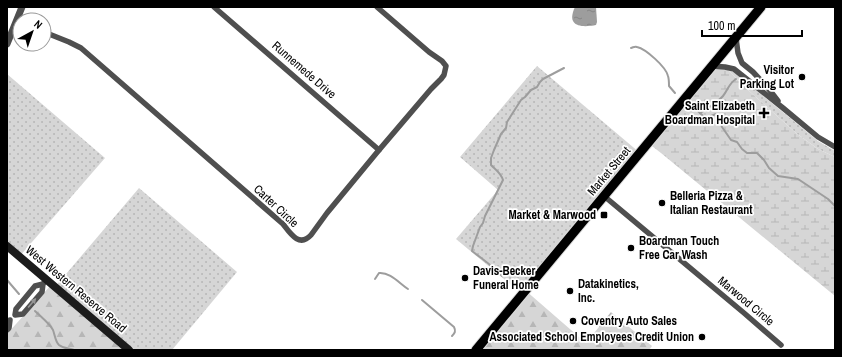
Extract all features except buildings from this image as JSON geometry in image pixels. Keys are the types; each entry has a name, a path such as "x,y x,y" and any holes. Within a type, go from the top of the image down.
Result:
{"main road":[{"name":"Market Street","path":"476,350 761,7"},
{"name":"West Western Reserve Road","path":"7,246 44,282 129,350"}],"street":[{"name":"Runnemede Drive","path":"214,7 379,150"},
{"name":"Carter Circle","path":"52,35 81,48 283,224 291,235 297,239 304,240 309,238 327,213 379,150 441,79 446,69 445,64 442,61 429,52 377,7"},
{"path":"7,44 12,34"},
{"path":"736,38 738,53 742,63 768,88 784,108"},
{"path":"712,66 734,69 818,137 835,147"},
{"name":"Marwood Circle","path":"604,196 781,345"},
{"path":"44,282 42,292 23,314 15,315 16,309 35,286 44,282"},
{"path":"7,330 9,328 10,320"}],"green space":[{"path":"537,66 640,153 522,294 456,239 498,190 460,157"},
{"name":"Saint Elizabeth Boardman Hospital","path":"712,66 725,67 796,133 818,149 835,157 835,296 648,143"},
{"path":"729,71 734,72 818,141 835,151 835,157 818,149 796,133"},
{"path":"7,74 105,158 19,257 7,247"},
{"path":"139,188 237,272 172,350 129,350 55,287"},
{"path":"51,285 129,350 7,350 7,334"},
{"path":"525,290 586,343 611,312 652,346 649,350 476,350"}],"water":[{"path":"575,7 596,7 596,25 580,26 573,22 572,18"}],"waterway":[{"path":"631,48 641,48 660,63 669,78 669,86 675,93"},
{"path":"502,276 472,251 480,227 503,180 500,173 491,165 491,158 501,134 506,128 507,122 521,100 531,90 537,87 543,79 564,68"},
{"path":"700,113 721,99 732,82 736,79"},
{"path":"698,111 708,121 708,124"},
{"path":"708,120 711,116 716,114 722,127 731,140 737,142 747,153 757,153 769,168 778,176 798,179 828,199 835,206"},
{"path":"375,279 379,273 387,274 408,289"},
{"path":"7,280 19,294"},
{"path":"422,300 454,327 455,332 452,336"},
{"path":"35,311 51,327 59,345 74,350"}],"place":[{"name":"Visitor Parking Lot","path":"802,77"},
{"name":"Saint Elizabeth Boardman Hospital","path":"764,113"},
{"name":"Belleria Pizza & Italian Restaurant","path":"662,203"},
{"name":"Market & Marwood","path":"604,215"},
{"name":"Boardman Touch Free Car Wash","path":"631,248"},
{"name":"Davis-Becker Funeral Home","path":"465,278"},
{"name":"Datakinetics, Inc.","path":"570,291"},
{"name":"Coventry Auto Sales","path":"573,321"},
{"name":"Associated School Employees Credit Union","path":"702,337"}]}
